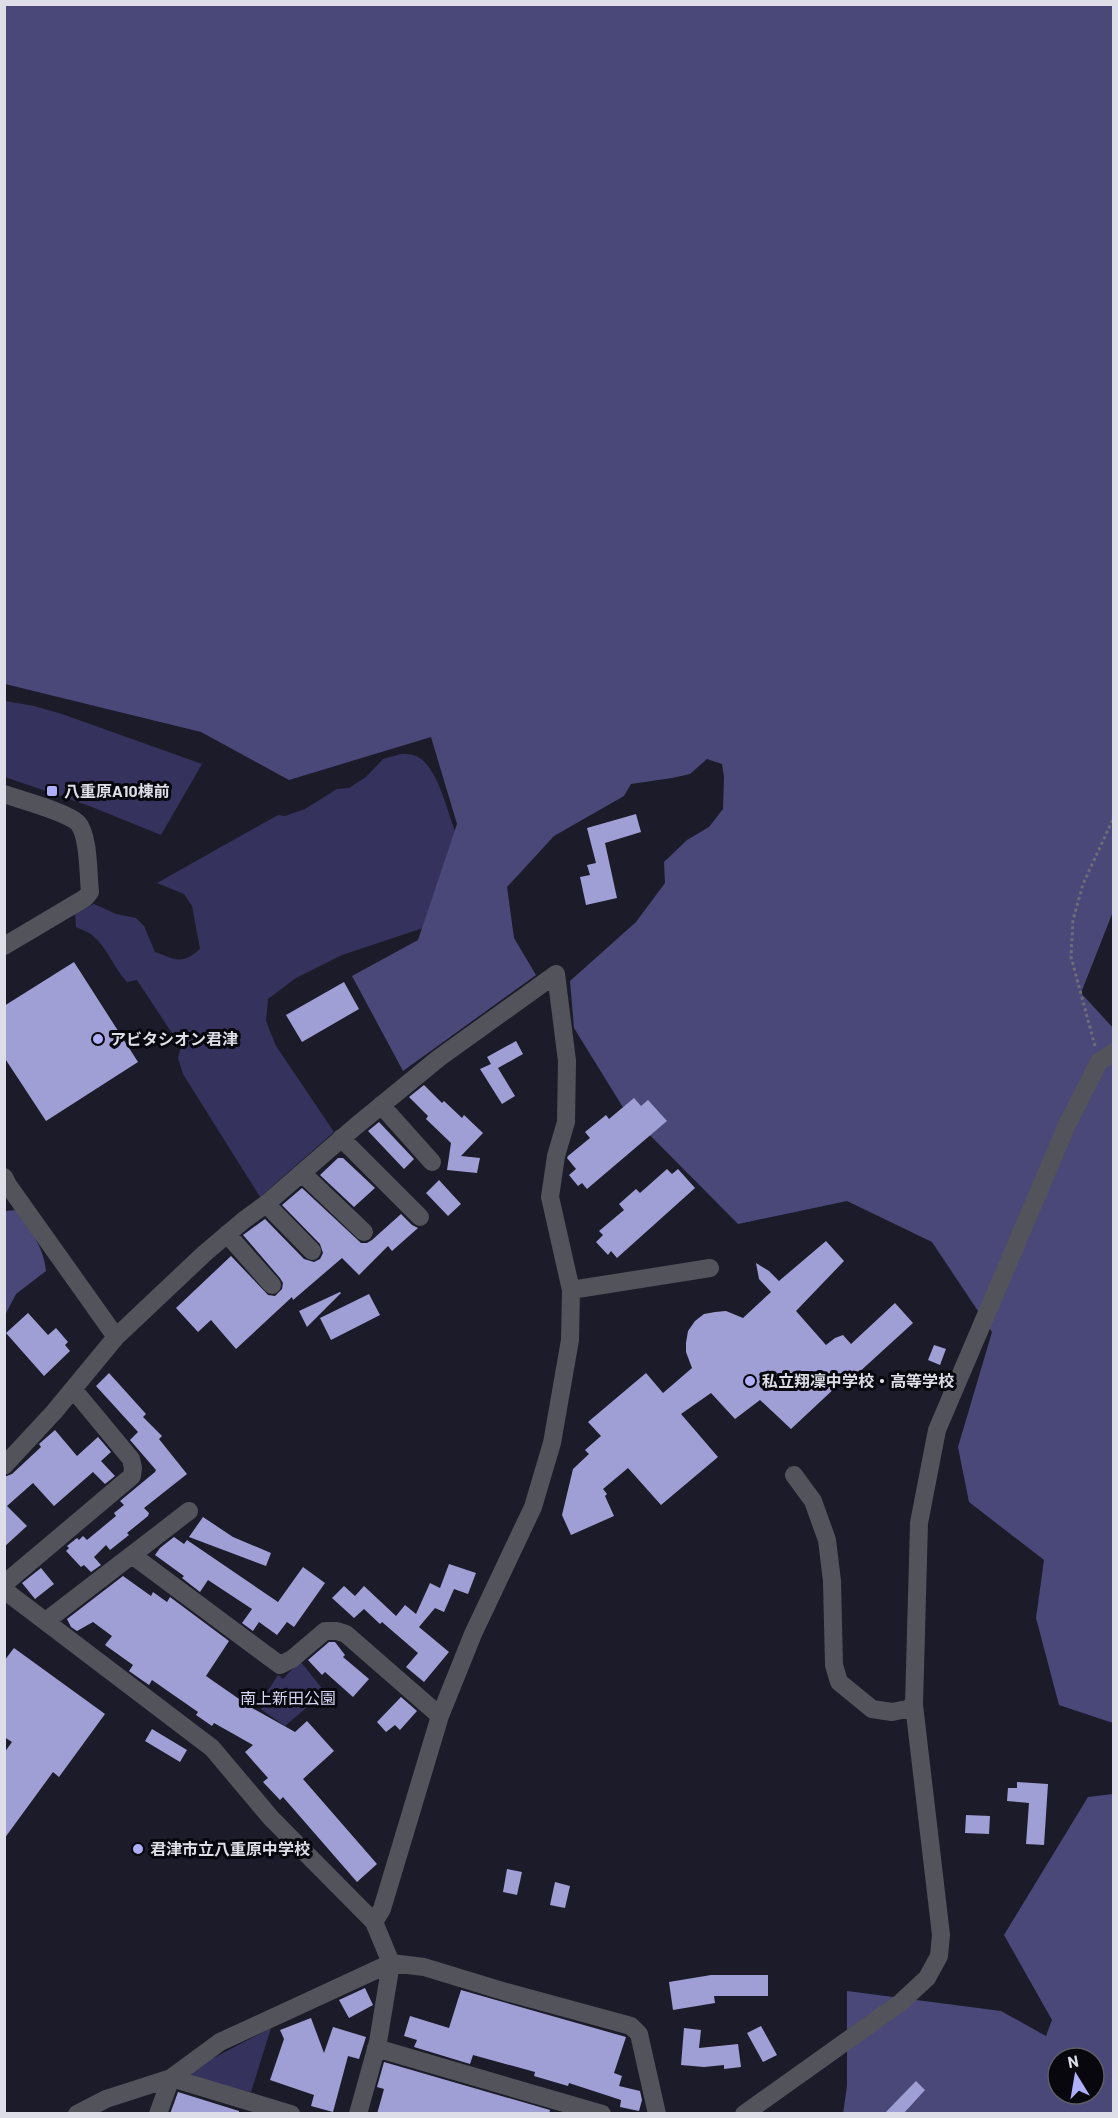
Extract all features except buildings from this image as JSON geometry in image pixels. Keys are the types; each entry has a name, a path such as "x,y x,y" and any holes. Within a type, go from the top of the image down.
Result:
{"street":[{"path":"4,794 68,816 78,824 84,838 90,892 85,898 4,946"},
{"path":"4,1466 116,1337 227,1234 266,1204 341,1138 439,1058 556,974 567,1061 566,1122 556,1156 550,1197 572,1290 570,1340 552,1443 533,1507 473,1634 440,1716 381,1909 374,1922"},
{"path":"744,2114 900,2003 927,1978 939,1956 941,1935 914,1705 919,1522 938,1430 1067,1125 1106,1057"},
{"path":"381,1105 432,1162"},
{"path":"341,1138 420,1217"},
{"path":"302,1173 364,1232"},
{"path":"4,1177 116,1337"},
{"path":"266,1204 312,1251"},
{"path":"227,1234 272,1285"},
{"path":"572,1290 710,1268"},
{"path":"4,1584 132,1476 131,1459 73,1389"},
{"path":"794,1475 813,1501 827,1540 832,1581 834,1665 839,1682 872,1709 892,1712 914,1705"},
{"path":"46,1621 189,1510"},
{"path":"132,1555 280,1665 292,1659 325,1631 346,1634 440,1716"},
{"path":"4,1590 213,1748 272,1818 374,1922 392,1963 376,2048 358,2114"},
{"path":"881,1711 918,1735"},
{"path":"77,2114 106,2099 171,2078 220,2043 392,1963 424,1966 506,1992 631,2026 639,2034 657,2114"},
{"path":"376,2048 602,2114"},
{"path":"158,2114 171,2078"},
{"path":"171,2078 291,2114"}],"path":[{"path":"1106,1057 1071,957 1073,920 1083,884 1113,817"}],"green space":[{"path":"5,701 62,714 202,764 161,835 92,807 5,777"},
{"path":"401,754 416,756 430,769 457,836 429,926 342,955 296,978 268,999 266,1021 276,1046 334,1132 260,1197 183,1074 178,1058 181,1047 137,980 127,982 98,941 90,933 76,927 75,913 94,904 116,914 136,918 144,926 155,952 179,960 188,957 200,949 192,906 184,894 157,883 278,815 285,816 305,809 337,789 349,788 366,777 383,759"},
{"name":"南上新田公園","path":"300,1661 325,1692 285,1726 262,1710 260,1703 278,1675 283,1679"},
{"path":"271,2028 251,2092 181,2075"}],"shaded area":[{"path":"5,5 1113,5 1114,909 1081,993 1114,1029 1113,1723 1059,1705 1036,1618 1044,1560 969,1502 958,1447 992,1332 932,1242 847,1201 738,1224 624,1109 574,1028 570,981 636,922 665,883 664,862 687,840 709,827 723,809 722,764 707,759 690,774 631,784 624,796 554,836 507,887 514,938 536,975 403,1071 352,976 418,940 457,824 431,737 289,780 201,732 5,684"},
{"path":"17,1210 39,1246 46,1271 16,1294 5,1315 5,1211"},
{"path":"1113,1794 1113,2113 843,2114 847,2086 847,1991 1001,2011 1046,2036 1052,2020 1004,1935 1088,1797"}],"place":[{"name":"八重原A10棟前","path":"52,791"},
{"name":"アビタシオン君津","path":"98,1039"},
{"name":"私立翔凜中学校・高等学校","path":"750,1381"},
{"name":"君津市立八重原中学校","path":"138,1849"}]}
